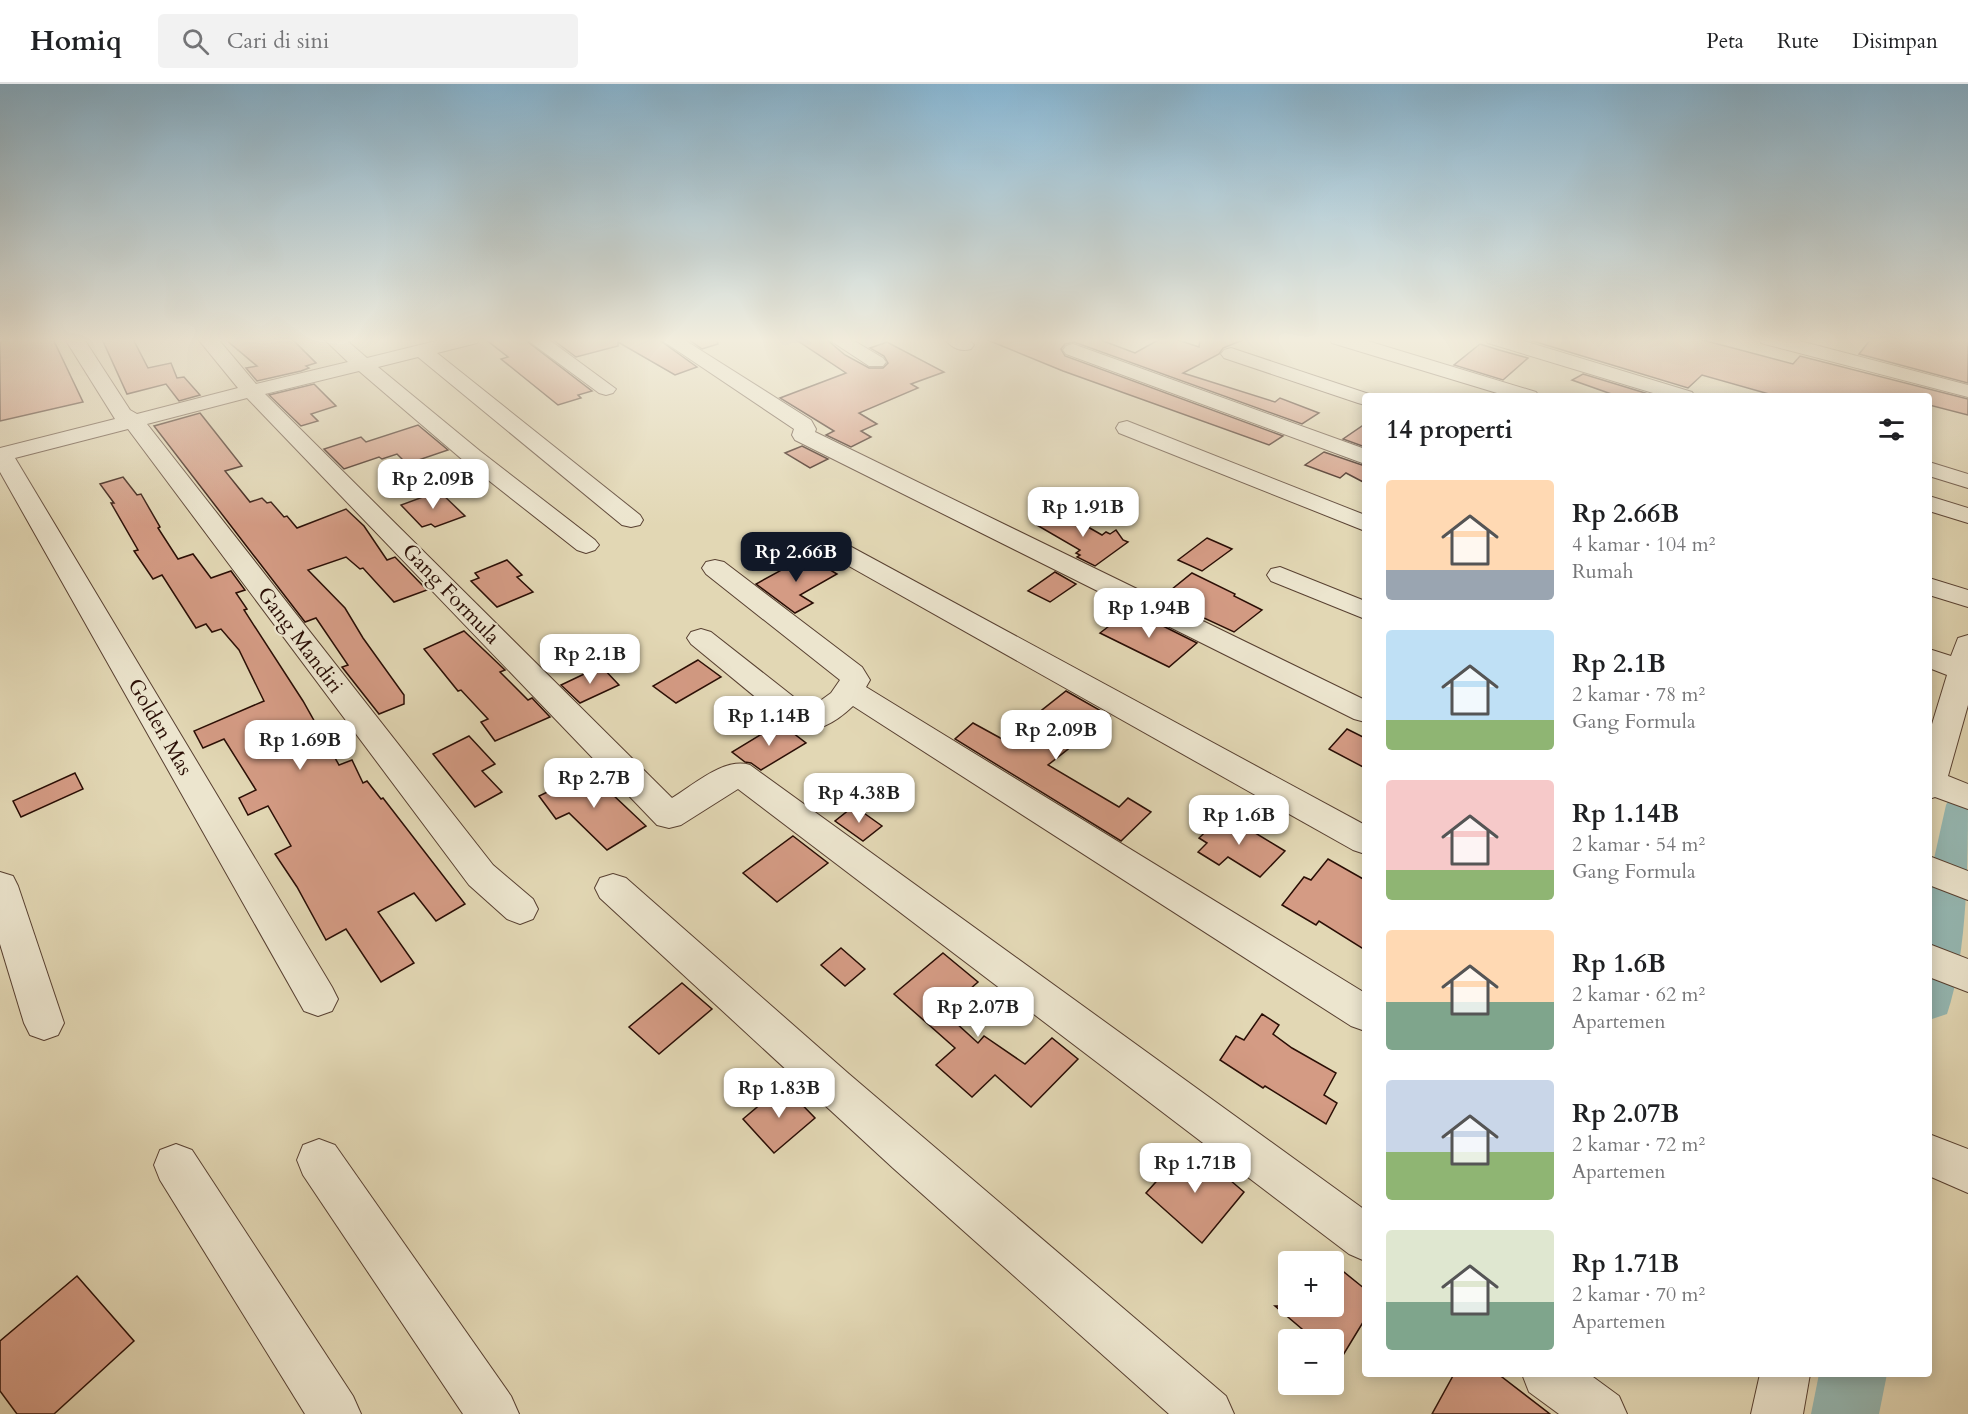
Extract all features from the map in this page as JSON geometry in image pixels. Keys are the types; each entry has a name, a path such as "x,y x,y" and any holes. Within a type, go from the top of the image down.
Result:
{"street":[{"name":"Gang Mandiri","path":"114,401 122,414 132,420 481,875 520,909"},
{"path":"1,455 210,401"},
{"name":"Gang Formula","path":"261,401 669,816 739,773 1362,1236"},
{"path":"406,401 586,545"},
{"path":"498,401 631,520"},
{"path":"766,401 803,425 805,429 803,435 1362,711"},
{"path":"1212,401 1362,456"},
{"path":"1127,428 1362,523"},
{"name":"Golden Mas","path":"1,455 318,999"},
{"path":"1932,470 1968,481"},
{"path":"1932,504 1968,516"},
{"path":"824,542 1362,839"},
{"path":"701,638 804,721 816,719 851,691 855,680 852,674 715,568"},
{"path":"1280,575 1362,609"},
{"path":"1932,587 1968,599"},
{"path":"1932,658 1965,657 1959,717 1941,777"},
{"path":"851,691 1362,1012"},
{"path":"1932,871 1968,886"},
{"path":"0,886 44,1023"},
{"path":"613,888 788,1047 1208,1414"},
{"path":"1932,961 1968,976"},
{"path":"1932,1156 1968,1171"},
{"path":"319,1160 493,1414"},
{"path":"176,1165 335,1414"},
{"path":"1551,1377 1601,1414"},
{"path":"1777,1414 1784,1377"}],"building":[{"path":"0,401 83,402 0,421"},
{"path":"275,401 331,401 336,406 311,414 318,421 301,426"},
{"path":"553,401 571,401 558,405"},
{"path":"785,401 887,401 859,413 877,424 861,431 871,437 851,447 826,435 834,431"},
{"path":"1147,401 1188,401 1283,436 1269,445"},
{"path":"1238,401 1288,401 1319,413 1302,424"},
{"path":"1932,401 1968,401 1968,415 1932,406"},
{"path":"200,413 242,466 225,471 250,502 262,498 267,503 271,502 297,528 346,509 364,526 387,560 395,557 427,590 394,602 363,568 360,569 346,557 308,570 345,608 363,638 404,695 404,704 379,714 342,667 348,665 316,618 305,622 154,426"},
{"path":"418,425 448,450 407,464 397,454 382,459 379,457 344,469 324,449 361,437 366,442"},
{"path":"1362,426 1362,446 1343,439"},
{"path":"802,446 828,459 810,468 785,453"},
{"path":"1324,452 1362,465 1362,481 1346,473 1340,478 1305,465"},
{"path":"123,477 137,495 141,494 160,527 158,528 178,559 193,554 211,578 231,571 245,590 236,593 247,609 244,610 303,701 339,765 352,760 363,783 367,781 381,799 383,798 465,904 436,921 414,893 378,912 414,963 381,982 346,929 326,940 297,887 275,854 291,846 268,806 248,815 239,798 256,790 224,739 203,748 194,731 264,701 239,650 221,629 212,632 206,624 196,628 162,575 153,579 134,551 138,550 111,503 114,503 100,484"},
{"path":"439,491 465,516 435,527 431,524 422,527 401,505"},
{"path":"1060,511 1102,535 1116,530 1123,540 1128,542 1095,566 1077,557 1080,555 1076,553 1080,550 1035,524"},
{"path":"1207,538 1232,549 1202,571 1178,560"},
{"path":"807,556 837,574 800,595 813,603 795,613 756,584"},
{"path":"507,560 522,575 517,577 533,592 497,607 471,581 479,578 475,573"},
{"path":"1055,572 1076,584 1050,602 1028,591"},
{"path":"1192,573 1262,610 1234,632 1161,598"},
{"path":"1126,613 1137,618 1141,615 1197,643 1169,667 1100,633"},
{"path":"464,631 505,670 500,672 528,700 532,698 550,717 495,741 481,722 488,719 461,690 458,691 424,649"},
{"path":"698,660 721,677 676,703 653,686"},
{"path":"601,666 619,685 580,703 561,685"},
{"path":"1066,691 1110,716 1048,765 1119,807 1128,798 1151,812 1121,841 955,739 973,723 1004,740"},
{"path":"780,723 806,743 761,770 732,752"},
{"path":"1347,729 1362,736 1362,766 1329,749"},
{"path":"469,736 495,764 482,771 502,792 475,807 433,754"},
{"path":"595,769 613,790 610,792 646,826 607,850 569,813 556,819 539,796"},
{"path":"75,773 83,789 21,817 13,801"},
{"path":"854,806 882,826 863,841 835,821"},
{"path":"1224,814 1285,851 1260,877 1228,857 1219,865 1198,852 1207,843 1199,838"},
{"path":"793,836 828,863 777,902 743,873"},
{"path":"1328,859 1362,878 1362,948 1319,921 1316,925 1282,905 1304,877 1311,880"},
{"path":"841,948 865,969 845,986 821,965"},
{"path":"943,953 978,982 944,1012 978,1043 984,1036 1025,1064 1052,1038 1078,1059 1031,1107 995,1075 972,1097 936,1065 955,1048 894,994"},
{"path":"682,983 712,1009 659,1054 629,1027"},
{"path":"1262,1014 1279,1025 1273,1034 1292,1048 1336,1073 1324,1095 1337,1103 1326,1124 1220,1060 1236,1036 1244,1040"},
{"path":"783,1085 815,1118 774,1153 743,1119"},
{"path":"1189,1145 1244,1192 1202,1243 1146,1193"},
{"path":"1344,1272 1362,1287 1362,1324 1344,1354 1344,1329 1302,1329 1288,1317 1344,1317"},
{"path":"77,1276 134,1341 54,1414 17,1414 0,1391 0,1341"},
{"path":"1452,1377 1502,1377 1550,1414 1432,1414"}],"waterway":[{"path":"1932,983 1968,805"},
{"path":"1845,1414 1852,1377"}]}
